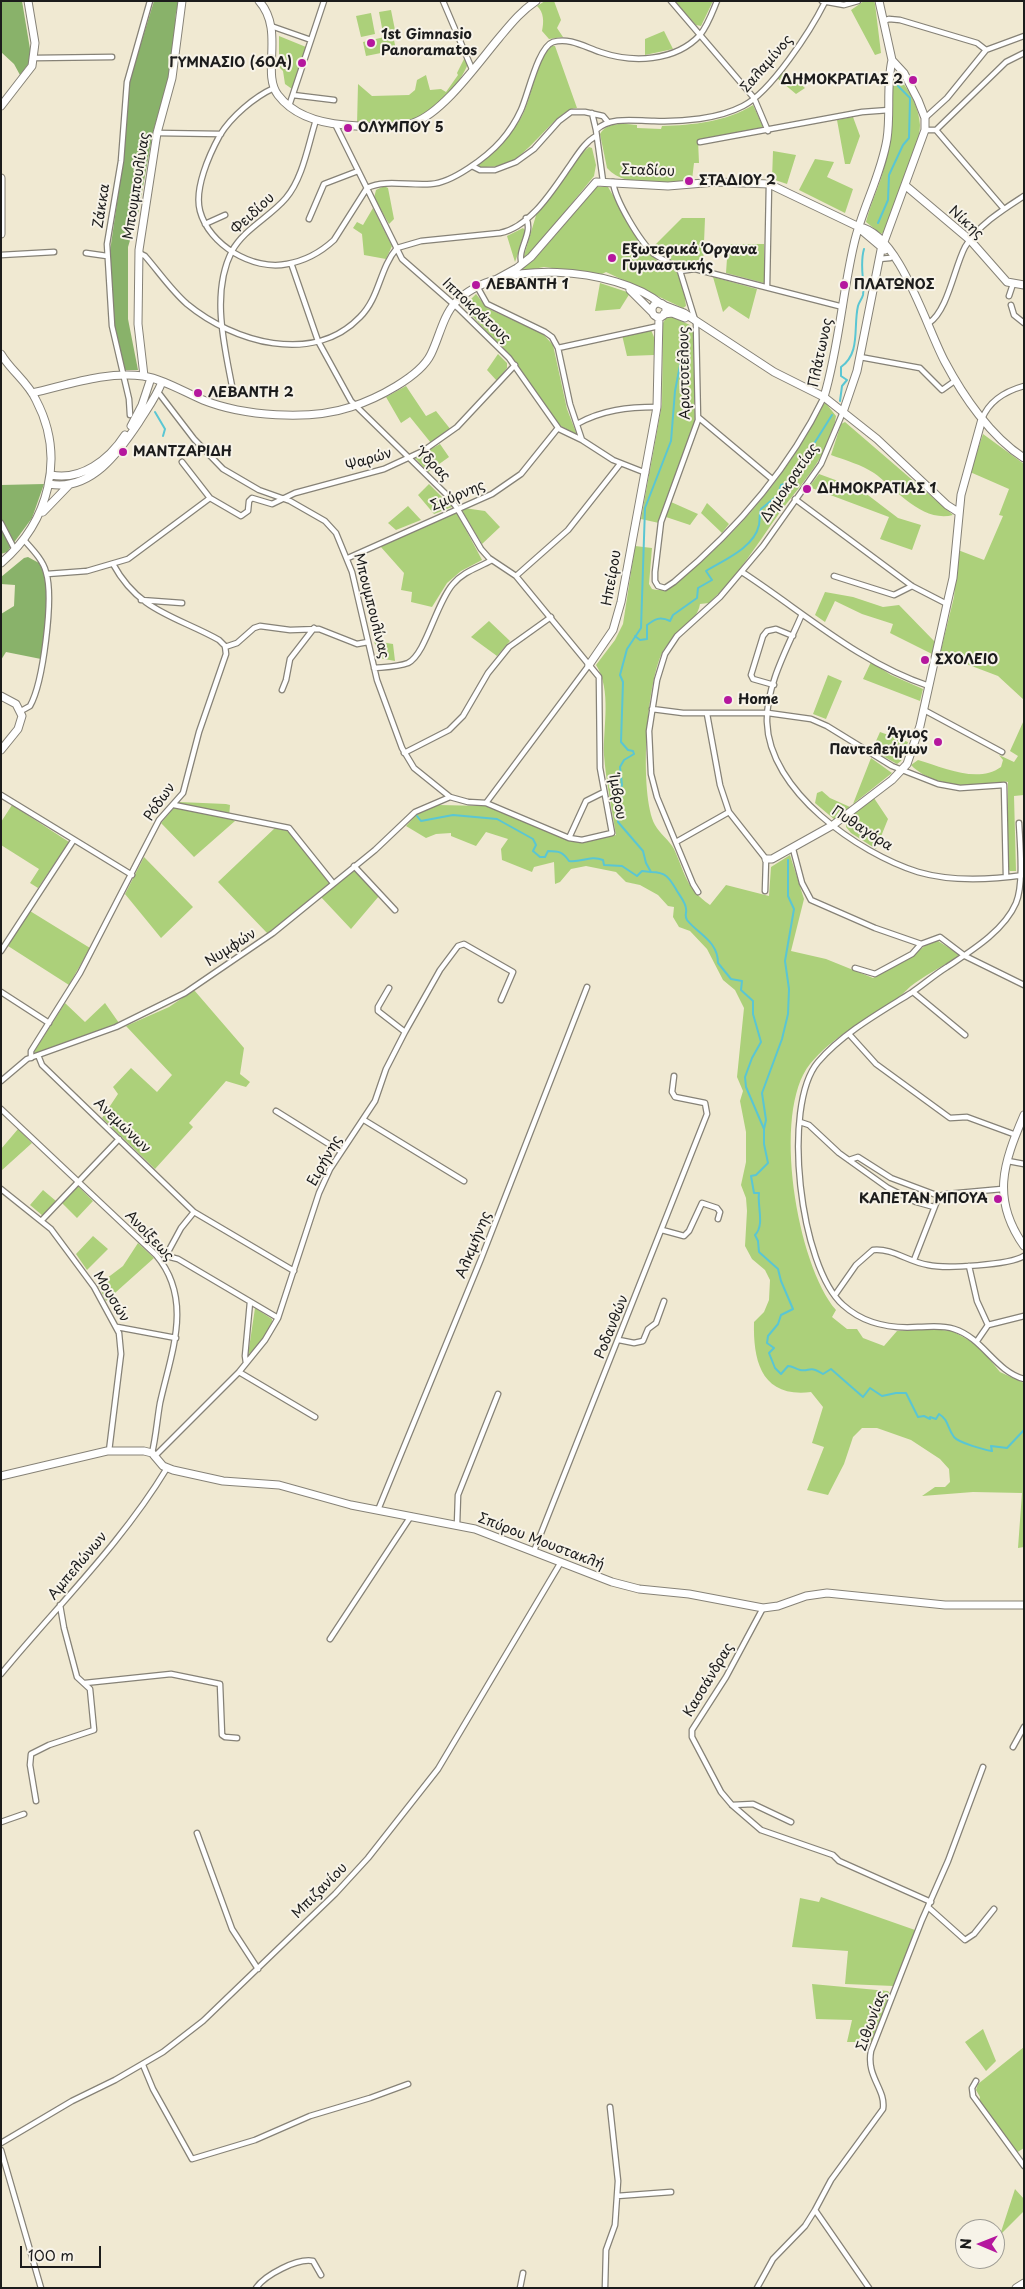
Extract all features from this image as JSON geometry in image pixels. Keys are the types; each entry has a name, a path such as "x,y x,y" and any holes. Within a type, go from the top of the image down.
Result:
{"street":[{"path":"1,106 29,72 34,58 35,43 28,1"},
{"name":"Ζάκκα","path":"130,415 112,326 107,256 109,223 121,160 127,82 150,1"},
{"name":"Μπουμπουλίνας","path":"147,377 138,324 139,253 157,133 172,78 182,1"},
{"path":"259,1 266,9 271,26 274,88 289,106 316,120 336,124 388,127 416,121 438,107 516,18 536,1"},
{"path":"289,106 324,1"},
{"path":"444,1 472,69"},
{"path":"671,1 754,98 768,131"},
{"path":"274,88 243,110 221,134 204,174 198,196 199,210 209,232 232,252 268,264 291,263 319,252 334,240 367,188 386,184 433,184 472,166 500,142 518,117 545,48 552,43 566,41 611,55 649,58 678,51 700,34 717,1"},
{"name":"Δημοκρατίας","path":"698,892 657,797 651,774 649,749 652,709 665,654 677,636 720,597 742,572 821,464 854,385 878,260 925,130 925,118 904,73 892,60 878,1"},
{"path":"824,2 844,5 856,2"},
{"name":"Σαλαμίνος","path":"608,122 665,122 700,118 739,108 754,98 797,49 824,2"},
{"path":"883,21 891,19 906,22 977,43 986,50"},
{"path":"271,26 311,40"},
{"path":"925,118 947,98 986,50 1024,36"},
{"path":"925,130 936,130 1006,62 1024,53"},
{"path":"34,58 112,57"},
{"name":"Πλάτωνος","path":"656,585 666,588 695,564 740,520 789,455 824,397 836,353 853,245 883,160 892,60"},
{"path":"293,95 334,100"},
{"path":"700,142 838,117 889,110"},
{"path":"472,166 487,170 508,166 534,149 568,113 578,111 605,117 608,122 596,130"},
{"path":"592,113 603,181"},
{"name":"Φειδίου","path":"232,386 222,326 221,293 232,252 239,241 278,206 292,189 316,120"},
{"name":"Ιπποκράτους","path":"336,124 396,249 404,261 454,304 515,365 558,428 582,440 620,464 646,473"},
{"path":"936,130 1004,210"},
{"path":"157,133 221,134"},
{"path":"139,253 147,259 179,297 200,314 222,326 244,336 275,344 318,342 346,328 362,316 373,300 383,271 396,249 421,241 504,232 526,218 550,193 584,146 596,136"},
{"path":"309,219 324,184 358,171"},
{"path":"1,178 1,234"},
{"name":"Σταδίου","path":"454,304 478,288 522,265 536,252 594,184 603,181 668,186 716,182 768,184 859,227 883,244 898,266 929,323 943,358 956,380 982,419 1003,443 1024,458"},
{"path":"613,182 616,196 646,245 656,255 680,271 696,269 843,307"},
{"path":"767,287 768,184"},
{"name":"Νίκης","path":"906,186 954,229 970,240 1010,283"},
{"path":"929,323 938,314 970,240 1004,210 1024,196"},
{"path":"204,224 225,215"},
{"path":"522,265 520,258 529,228 526,218"},
{"name":"Σταδίου","path":"883,244 890,258 898,266"},
{"path":"1,254 54,252"},
{"path":"86,253 107,256"},
{"path":"878,260 890,258"},
{"name":"Ύδρας","path":"291,263 318,342 355,406 457,508 478,544 492,560 516,576 589,664"},
{"name":"Αριστοτέλους","path":"656,585 655,564 661,522 696,429 698,417 692,320 680,271"},
{"path":"497,279 555,273 587,276 619,283 681,311 774,372 824,397 877,439 947,505 958,512"},
{"path":"619,283 639,296 652,312 662,316 672,313 692,320"},
{"path":"1009,296 1010,283 1024,285"},
{"path":"478,288 487,304 552,337 558,348 570,404 582,440"},
{"path":"32,393 82,380 123,376 147,377 212,403 252,414 315,413 355,406 398,384 424,365 454,304"},
{"path":"652,312 654,305 662,304"},
{"name":"Ηπείρου","path":"486,803 589,664 613,630 618,618 634,521 646,473 657,407 659,326 666,310 662,304"},
{"path":"1011,305 1014,315 1024,323"},
{"path":"558,348 659,326"},
{"path":"1,354 32,393 43,416 57,469 72,479"},
{"path":"860,356 920,368 942,390 956,380"},
{"name":"Ψαρών","path":"285,498 308,489 380,470 409,458 437,443 458,428 515,365"},
{"path":"49,484 62,485 97,465 123,438 142,405 147,377"},
{"path":"50,475 72,479 100,470 127,441 158,392 162,382"},
{"path":"766,859 772,859 833,825 902,770 912,752 924,710 953,578 958,512 965,474 982,419 987,409 1009,391 1024,386"},
{"name":"Μπουμπουλίνας","path":"158,392 194,439 218,465 253,487 285,498 328,523 338,537 348,558 374,668 404,753 414,768 450,798 486,803"},
{"path":"577,424 596,414 634,407 657,407"},
{"path":"698,417 772,479"},
{"name":"Σμύρνης","path":"348,558 457,508 487,497 518,476 558,428"},
{"path":"41,514 49,484 50,444"},
{"path":"182,462 210,498 241,516 248,511 249,501 252,498 272,504 285,498"},
{"path":"516,576 568,530 620,464"},
{"path":"1,563 24,540 41,514 72,479"},
{"path":"47,574 88,571 132,556 210,498"},
{"path":"795,499 912,586 947,604"},
{"path":"1,523 15,550"},
{"path":"21,711 31,704 42,668 47,616 47,574 42,562 24,540"},
{"path":"374,668 400,665 414,658 422,648 438,607 449,588 465,572 492,560"},
{"path":"113,564 141,600 169,618 218,639 225,647 237,643 258,626 290,630 314,628 335,634 357,644 368,642"},
{"path":"742,572 850,648 912,680 929,686"},
{"path":"834,576 894,596 912,586"},
{"path":"141,600 182,603"},
{"name":"Πυθαγόρα","path":"802,614 774,685 768,713 771,746 783,773 804,798 833,825 886,859 919,872 962,879 1022,875"},
{"path":"404,753 449,730 463,716 485,677 504,652 515,641 551,617"},
{"path":"282,690 290,659 314,628"},
{"path":"774,685 753,679 751,675 763,636 772,629 792,636"},
{"name":"Ρόδων","path":"31,1058 31,1051 80,973 159,820 174,805 184,789 199,732 224,661 225,647"},
{"name":"Ίμβρου","path":"486,803 569,838 582,840 612,833 604,792 599,745 600,682 598,675 589,664"},
{"path":"1,696 13,701 21,711 20,725 1,750"},
{"path":"652,709 707,714 768,713 820,723 883,761 938,784 960,788 1004,785 1006,876"},
{"path":"924,710 1002,752"},
{"path":"707,714 720,785 729,812 766,859 765,890"},
{"path":"569,838 586,801 604,792"},
{"path":"1,795 73,841 132,875"},
{"name":"Νυμφών","path":"1,1081 31,1058 116,1027 180,996 264,940 387,840 415,812 450,798"},
{"path":"174,805 290,828 334,883"},
{"path":"676,842 729,812"},
{"path":"1019,823 1022,875 1016,904 993,932 965,956 849,1034 826,1054 808,1078 804,1091 800,1122 800,1177 805,1222 815,1256 835,1295 854,1314 870,1322 906,1328 948,1328 977,1341 1010,1375 1024,1379"},
{"path":"1,951 73,841"},
{"path":"793,848 802,883 811,900 875,928 921,944"},
{"path":"354,866 395,910"},
{"path":"855,968 875,974 912,954 921,944 940,937 965,956 1024,985"},
{"name":"Ειρήνης","path":"154,1455 239,1372 267,1338 278,1318 320,1193 340,1151 364,1120 377,1098 386,1069 405,1032 451,953 460,944 513,972 500,1000"},
{"name":"Αλκμήνης","path":"378,1510 481,1259 587,987"},
{"path":"389,988 378,1007 378,1011 405,1032"},
{"path":"1,992 49,1023"},
{"path":"913,992 965,1035"},
{"path":"849,1034 876,1064 950,1118 967,1117 1016,1136"},
{"name":"Ανεμώνων","path":"38,1055 42,1065 194,1212 294,1271"},
{"name":"Ροδανθών","path":"534,1551 619,1340 708,1110 704,1102 674,1097 672,1092 674,1076"},
{"name":"Ανοίξεως","path":"1,1109 162,1263 177,1298 178,1315 176,1338 160,1403 154,1455"},
{"path":"276,1111 340,1151"},
{"path":"1024,1115 1008,1161 1002,1189 1007,1215 1024,1246"},
{"path":"364,1120 464,1181"},
{"path":"800,1122 808,1125 849,1160 895,1192 934,1207"},
{"path":"42,1220 119,1139"},
{"path":"849,1160 858,1157 891,1178 939,1196 1002,1189"},
{"path":"1008,1161 1024,1164"},
{"name":"Μουσών","path":"1,1189 42,1220 94,1287 121,1339 121,1354 109,1450"},
{"path":"914,1260 939,1196"},
{"path":"662,1230 684,1236 689,1231 702,1203 717,1208 720,1212 718,1219"},
{"path":"162,1263 181,1228 194,1212"},
{"path":"835,1295 856,1265 873,1250 890,1250 927,1266 969,1266 1014,1260 1024,1256"},
{"path":"166,1256 178,1259 278,1318"},
{"path":"969,1266 977,1301 988,1325"},
{"path":"619,1340 634,1343 643,1341 648,1329 656,1323 664,1301"},
{"path":"246,1363 250,1302"},
{"path":"977,1341 988,1325 1024,1316"},
{"path":"116,1327 176,1338"},
{"path":"239,1372 315,1417"},
{"path":"457,1525 458,1495 498,1394"},
{"path":"1,1476 109,1450 154,1455 167,1468"},
{"name":"Σπύρου Μουστακλή","path":"167,1468 218,1480 279,1486 351,1505 457,1525 486,1533 626,1586 763,1608 778,1606 806,1596 827,1594 945,1605 1024,1605"},
{"name":"Αμπελώνων","path":"1,1674 152,1492 167,1468"},
{"path":"330,1639 411,1516"},
{"name":"Μπιζανίου","path":"1,2143 72,2101 143,2065 203,2021 352,1877 438,1769 561,1562"},
{"path":"36,1801 30,1765 32,1754 49,1745 94,1730 91,1696 85,1683 77,1676 60,1605"},
{"name":"Κασσάνδρας","path":"763,1608 726,1677 692,1730 692,1737 714,1782 732,1805 761,1830 833,1855 840,1861 931,1902"},
{"path":"85,1683 171,1674 220,1684 222,1735 225,1738 237,1738"},
{"path":"1013,1747 1024,1727"},
{"name":"Σιθωνίας","path":"815,2210 831,2180 883,2109 883,2099 870,2070 871,2051 983,1767"},
{"path":"732,1805 752,1804 791,1822"},
{"path":"1,1822 24,1814"},
{"path":"197,1833 232,1928 258,1969"},
{"path":"928,1907 964,1940 974,1934 994,1909"},
{"path":"143,2065 153,2089 192,2159 248,2142 310,2116 370,2098 408,2084"},
{"path":"976,2081 972,2088 973,2096 1024,2166"},
{"path":"605,2288 606,2250 615,2225 618,2172 610,2107"},
{"path":"1,2150 41,2288"},
{"path":"616,2196 671,2192"},
{"path":"757,2288 777,2254 805,2226 815,2210 869,2288"},
{"path":"256,2288 270,2273 306,2260 313,2261 321,2275"},
{"path":"520,2288 523,2274"},
{"path":"1016,2288 1024,2283"}],"green space":[{"path":"1,1 22,1 31,55 29,63 20,75 14,64 1,52"},
{"path":"154,1 180,1 176,12 172,66 153,132 138,214 128,247 128,319 138,370 125,370 112,326 110,251 124,155 130,79"},
{"path":"545,1 554,1 561,20 557,28 563,37 549,39 542,31 543,17 537,6"},
{"path":"713,1 701,26 696,25 675,2"},
{"path":"864,1 874,1 875,4 881,53 875,55 851,10"},
{"path":"391,10 395,30 383,33 379,12"},
{"path":"371,13 375,34 361,37 356,16"},
{"path":"664,31 673,49 645,55 645,39"},
{"path":"393,35 396,50 366,56 363,42"},
{"path":"279,36 306,47 292,89 285,84 283,71 279,67"},
{"path":"552,46 555,46 577,108 561,115 525,151 507,164 479,167 479,163 504,141 519,121 542,59"},
{"path":"465,57 468,64 457,84 432,110 411,121 395,125 357,125 358,84 372,96 409,95 415,90 417,80 426,75 430,90 441,89 446,92 458,75 457,73"},
{"path":"784,70 805,88 796,94 777,78"},
{"path":"900,80 908,89 916,107 920,125 919,136 905,178 884,232 881,234 866,222 881,179 887,154 890,134 892,85"},
{"path":"753,105 764,129 698,140 699,163 694,163 692,180 658,183 635,182 615,175 607,168 600,134 607,127 627,124 637,125 637,128 661,129 662,126 686,125 721,119"},
{"path":"853,117 860,136 850,164 845,164 837,120"},
{"path":"589,147 592,148 596,165 594,176 538,245 523,259 537,212 580,155"},
{"path":"773,151 796,155 787,184 772,179"},
{"path":"815,159 834,162 827,177 853,189 845,213 799,190"},
{"path":"384,186 388,188 394,219 389,224 374,198 376,190"},
{"path":"597,187 608,187 645,249 659,262 677,272 684,291 686,306 683,308 606,272 602,274 544,267 517,272 534,260"},
{"path":"373,208 392,246 386,259 364,255 362,234 353,228 357,222 363,225"},
{"path":"682,218 705,218 703,268 670,260 652,248"},
{"path":"523,228 526,231 515,262 507,236"},
{"path":"728,244 764,244 764,283 726,273"},
{"path":"713,277 757,289 749,319 729,306 723,312"},
{"path":"600,283 630,293 620,309 595,311"},
{"path":"476,294 487,308 543,334 553,345 567,409 577,435 559,425 517,365 465,308 464,306"},
{"path":"672,317 690,325 693,331 695,424 659,523 641,519 662,404 663,323 666,318"},
{"path":"651,330 654,337 654,355 627,356 622,335"},
{"path":"498,354 507,363 507,368 497,381 487,370"},
{"path":"406,386 426,416 436,411 451,430 431,443 410,417 401,423 386,397"},
{"path":"825,402 836,416 833,430 821,456 737,572 709,603 700,604 694,618 662,653 652,689 646,740 647,790 650,810 655,825 674,849 691,886 710,905 726,885 769,896 771,867 790,855 804,899 791,951 826,959 873,978 912,956 926,945 938,941 960,955 920,979 898,998 851,1028 829,1045 810,1064 798,1087 792,1116 791,1151 794,1188 800,1225 810,1259 822,1288 836,1310 832,1317 847,1329 857,1329 863,1338 884,1346 897,1331 931,1329 952,1331 978,1345 1000,1372 1024,1383 1024,1547 1018,1548 1022,1493 973,1492 922,1496 935,1487 945,1487 950,1482 949,1469 940,1459 911,1440 877,1428 862,1428 853,1437 844,1464 828,1495 807,1490 824,1447 812,1443 823,1407 811,1392 794,1392 781,1389 771,1383 759,1363 754,1337 754,1322 764,1312 769,1300 770,1280 765,1270 752,1259 745,1246 747,1211 746,1198 741,1185 746,1162 746,1132 740,1101 743,1091 737,1077 744,1008 735,990 723,980 707,949 690,931 679,927 673,917 674,907 668,906 658,895 640,885 626,882 616,872 586,866 571,869 560,882 555,884 554,862 534,867 532,872 502,860 501,849 508,839 486,832 476,846 451,836 451,833 436,834 426,838 406,826 417,814 437,805 487,806 570,840 581,842 616,835 604,755 606,709 604,686 596,665 615,640 623,624 635,546 652,548 649,584 652,589 664,589 679,581 733,532 751,512 799,448"},
{"path":"845,422 953,515 931,514 920,509 874,473 859,465 831,455 841,424"},
{"path":"983,434 1024,464 1024,700 998,676 940,654 954,597 958,550 984,560 1003,516 999,515 1009,489 970,472"},
{"path":"440,444 449,457 428,472 415,458"},
{"path":"819,474 860,489 898,518 921,525 912,550 880,539 889,517 809,487"},
{"path":"44,484 32,518 7,552 1,554 1,485"},
{"path":"429,484 452,507 434,514 418,495"},
{"path":"671,502 698,514 690,525 666,517"},
{"path":"707,503 729,524 722,533 701,513"},
{"path":"408,506 421,520 396,530 388,523"},
{"path":"462,509 485,511 500,527 482,544 464,514"},
{"path":"456,511 482,560 461,571 447,583 432,607 411,602 412,592 401,590 404,573 380,546"},
{"path":"28,557 39,563 44,573 48,597 41,659 6,652 1,660 1,614 14,606 15,585 1,584 1,577 24,558"},
{"path":"825,592 853,597 883,607 899,605 935,642 932,654 890,633 893,624 862,614 835,601 825,622 815,615"},
{"path":"489,621 510,641 497,656 471,637"},
{"path":"374,641 393,644 395,661 379,658"},
{"path":"871,662 891,675 923,689 920,701 863,679"},
{"path":"828,675 842,681 826,719 813,714"},
{"path":"1024,720 1024,795 1014,796 1016,871 1010,871 1007,868 1008,782 981,785 953,784 925,776 911,765 918,760 960,773 981,774 992,772 1001,767 1003,760 999,755 1014,762 1018,756 1010,751"},
{"path":"880,732 908,742 901,761 897,764 872,750"},
{"path":"871,758 892,773 853,804"},
{"path":"822,791 830,798 850,807 835,820 815,803 817,793"},
{"path":"874,798 888,819 876,849 851,833 846,827 846,820"},
{"path":"179,802 230,805 229,818 235,821 194,857 161,823"},
{"path":"12,805 69,842 38,888 30,883 39,869 1,845 1,822"},
{"path":"276,827 290,832 331,882 268,934 218,882"},
{"path":"144,857 193,907 161,938 125,894"},
{"path":"354,869 379,896 351,929 320,896"},
{"path":"30,911 90,948 69,985 8,946"},
{"path":"194,990 244,1048 240,1074 250,1082 246,1087 226,1081 189,1123 193,1127 155,1169 102,1118 118,1094 113,1087 131,1068 157,1092 172,1075 126,1026 169,1007"},
{"path":"65,1003 85,1022 105,1003 119,1023 36,1054 34,1052"},
{"path":"18,1129 32,1143 1,1171 1,1149"},
{"path":"78,1186 93,1201 77,1218 62,1203"},
{"path":"43,1190 56,1201 43,1216 30,1205"},
{"path":"93,1236 108,1249 87,1270 76,1254"},
{"path":"138,1243 154,1258 106,1301 98,1285 123,1266"},
{"path":"255,1308 272,1319 272,1324 264,1339 248,1355"},
{"path":"821,1897 915,1930 894,1986 845,1984 848,1951 792,1947 800,1898 819,1902"},
{"path":"812,1984 888,1991 891,1995 872,2042 847,2042 852,2020 816,2019"},
{"path":"983,2029 996,2061 986,2071 965,2042"},
{"path":"1024,2047 1024,2148 1016,2153 979,2102 980,2097 976,2090 978,2084"},
{"path":"1015,2189 1024,2199 1024,2211 1005,2230 1005,2220"}],"waterway":[{"path":"878,223 888,200 889,175 903,145 909,138 910,98 898,86"},
{"path":"840,401 842,386 847,380 841,376 841,367 851,355 854,347 858,306 863,295 862,261 864,249"},
{"path":"681,329 682,355 675,391 671,441 645,508 641,628 627,649 620,675 623,682 621,742 628,750 633,751 634,754 624,760 620,767 622,785 618,793 622,798 619,803 618,822 643,851 651,872 661,873 670,880 685,904 687,920 707,938 715,949 718,963 731,979 742,981 741,990 753,1001 753,1014 761,1042 752,1058 745,1077 746,1087 764,1129 764,1144 768,1163 756,1175 751,1176 754,1193 759,1193 760,1226 755,1235 758,1241 759,1252 778,1269 793,1309 781,1315 778,1324 768,1336 767,1343 774,1348 769,1353 775,1368 781,1374 788,1366 800,1370 812,1369 823,1374 831,1369 863,1397 870,1388 882,1396 906,1393 918,1417 924,1416 936,1419 939,1414 945,1419 954,1437 961,1442 978,1448 992,1451 991,1446 1007,1448 1024,1430"},
{"path":"155,412 165,429 163,436"},
{"path":"635,636 640,640 647,639 647,625 658,619 670,621 673,615 697,598 698,588 712,580 706,571 745,547 756,533 761,509 778,495 781,485 790,482 832,415"},
{"path":"417,816 421,821 453,815 497,819 533,839 536,845 533,851 540,857 545,857 548,851 555,851 563,854 569,861 594,858 603,860 604,865 622,866 637,876 642,871 651,872"},
{"path":"764,1129 766,1120 762,1093 782,1039 788,1014 789,989 785,961 794,909 788,896 788,860"}],"place":[{"name":"1st Gimnasio Panoramatos","path":"371,43"},
{"name":"ΓΥΜΝΑΣΙΟ (60Α)","path":"302,63"},
{"name":"ΔΗΜΟΚΡΑΤΙΑΣ 2","path":"913,80"},
{"name":"ΟΛΥΜΠΟΥ 5","path":"348,128"},
{"name":"ΣΤΑΔΙΟΥ 2","path":"689,181"},
{"name":"Εξωτερικά Όργανα Γυμναστικής","path":"612,258"},
{"name":"ΛΕΒΑΝΤΗ 1","path":"476,285"},
{"name":"ΠΛΑΤΩΝΟΣ","path":"844,285"},
{"name":"ΛΕΒΑΝΤΗ 2","path":"198,393"},
{"name":"ΜΑΝΤΖΑΡΙΔΗ","path":"123,452"},
{"name":"ΔΗΜΟΚΡΑΤΙΑΣ 1","path":"807,489"},
{"name":"ΣΧΟΛΕΙΟ","path":"925,660"},
{"name":"Home","path":"728,700"},
{"name":"Άγιος Παντελεήμων","path":"938,742"},
{"name":"ΚΑΠΕΤΑΝ ΜΠΟΥΑ","path":"998,1199"}]}
